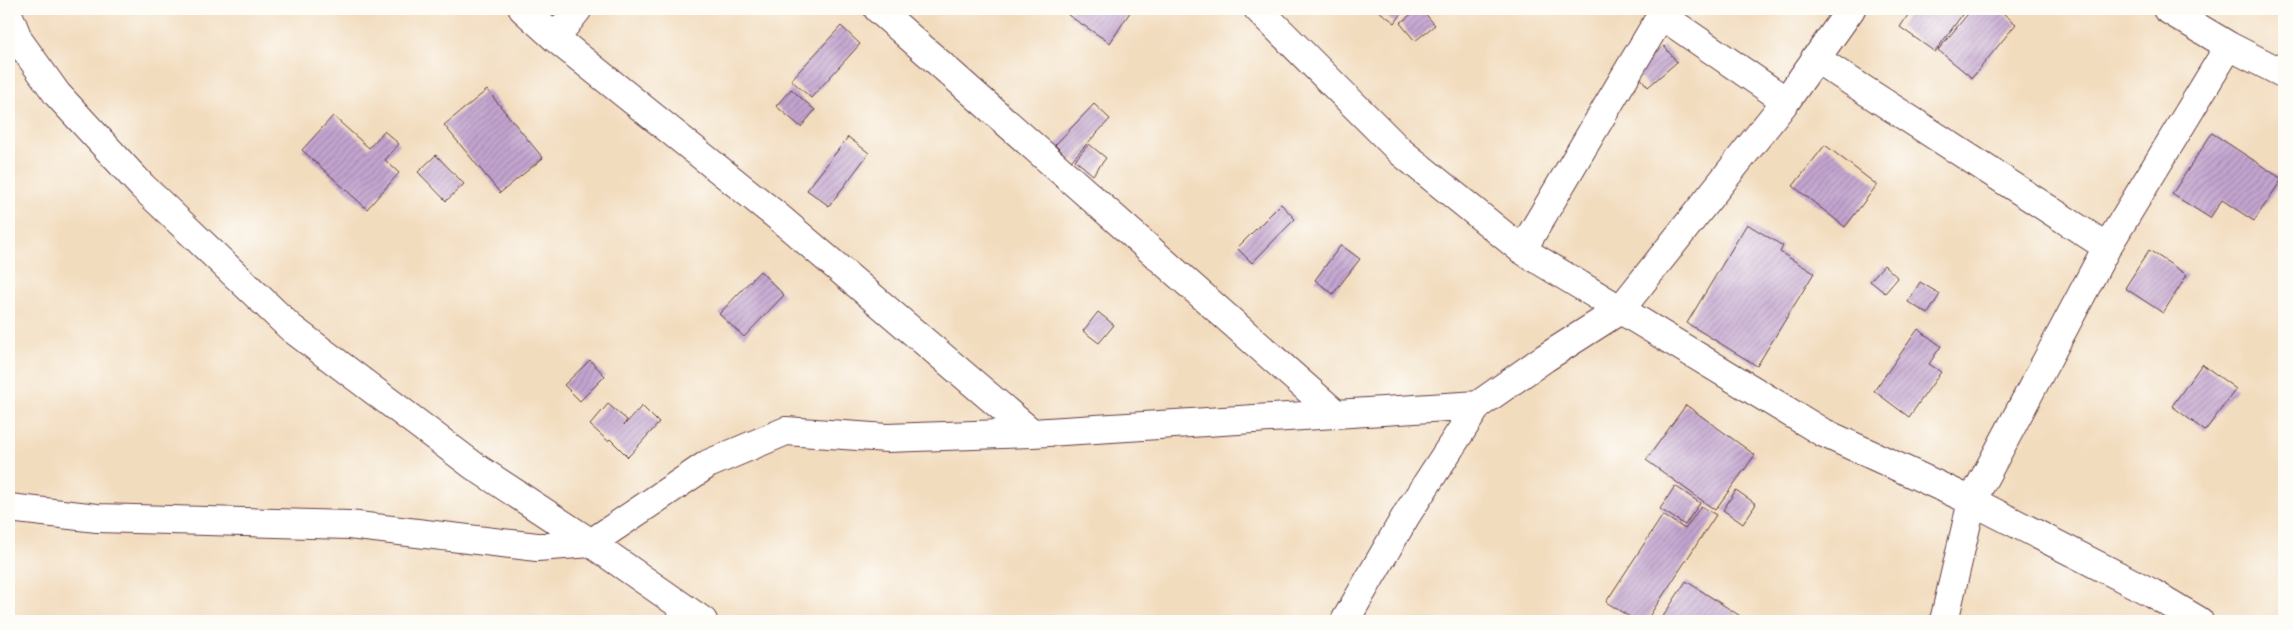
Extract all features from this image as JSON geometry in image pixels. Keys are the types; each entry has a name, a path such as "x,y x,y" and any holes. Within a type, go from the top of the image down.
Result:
{"street":[{"path":"523,9 555,38 777,216 1032,433"},
{"path":"555,38 578,9"},
{"path":"878,9 1336,414"},
{"path":"1346,621 1407,514 1478,405 1620,310 1786,101 1851,9"},
{"path":"2167,9 2229,46 2284,74"},
{"path":"1522,250 1663,12 1786,101"},
{"path":"1269,13 1401,152 1522,250 1822,432 1972,501 2152,593 2199,621"},
{"path":"9,16 19,41 57,94 142,186 291,328 474,466 591,543 703,621"},
{"path":"1944,621 1972,501 2107,247 2229,46"},
{"path":"1815,58 2107,247"},
{"path":"9,508 97,518 349,525 537,547 591,543 708,464 786,431 887,438 1032,433 1478,405"}],"building":[{"path":"1072,9 1132,9 1110,43 1068,15"},
{"path":"1376,9 1405,9 1395,23"},
{"path":"1418,9 1421,9 1435,25 1415,41 1400,23"},
{"path":"1912,9 1953,9 1962,15 1935,52 1900,27"},
{"path":"1972,9 1998,9 2016,24 1972,78 1938,50"},
{"path":"841,26 860,44 811,98 791,80"},
{"path":"1664,46 1677,62 1648,87 1635,71"},
{"path":"791,89 815,110 801,127 776,106"},
{"path":"487,90 543,158 500,193 444,125"},
{"path":"1094,104 1110,119 1071,161 1055,145"},
{"path":"333,116 369,148 384,131 399,144 385,160 399,173 367,209 302,150"},
{"path":"2212,133 2282,179 2254,221 2222,200 2210,218 2172,194"},
{"path":"848,137 869,153 829,206 807,190"},
{"path":"1089,144 1106,158 1093,175 1075,160"},
{"path":"1825,145 1877,185 1845,227 1793,186"},
{"path":"436,155 464,184 446,201 418,172"},
{"path":"1281,204 1295,219 1252,263 1237,248"},
{"path":"1747,224 1783,246 1780,252 1814,273 1757,366 1687,323"},
{"path":"1341,245 1360,259 1333,294 1315,280"},
{"path":"2149,250 2187,275 2163,313 2125,288"},
{"path":"1884,265 1898,278 1885,293 1870,281"},
{"path":"760,271 784,295 744,337 719,314"},
{"path":"1920,282 1940,294 1928,314 1908,302"},
{"path":"1098,312 1114,325 1099,343 1083,331"},
{"path":"1918,329 1941,346 1929,364 1941,372 1909,417 1874,391"},
{"path":"590,360 605,376 580,401 564,385"},
{"path":"2202,364 2236,389 2205,431 2172,406"},
{"path":"608,404 627,420 624,425 642,406 659,423 628,457 610,439 608,441 590,425"},
{"path":"1686,405 1755,455 1715,510 1646,460"},
{"path":"1675,486 1700,503 1685,525 1660,509"},
{"path":"1736,490 1756,504 1743,524 1723,510"},
{"path":"1701,506 1716,515 1646,621 1636,621 1606,602 1663,515 1685,529"},
{"path":"1686,581 1748,621 1660,621"}]}
